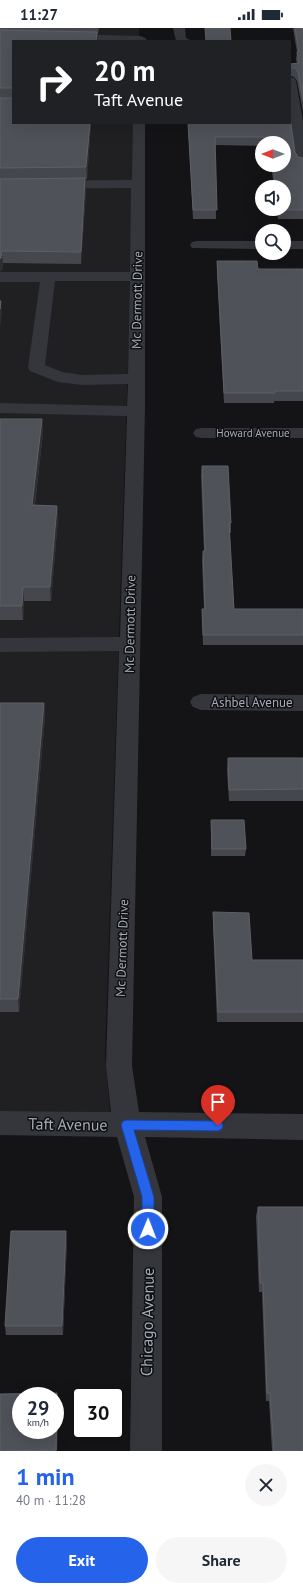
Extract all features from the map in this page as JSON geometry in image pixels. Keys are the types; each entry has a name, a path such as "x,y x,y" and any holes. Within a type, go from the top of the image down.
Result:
{"street":[{"path":"179,28 181,40"},
{"path":"58,36 87,39 142,36"},
{"path":"291,85 296,107 303,161"},
{"name":"Mc Dermott Drive","path":"127,1125 119,1066 136,379 138,124"},
{"path":"0,185 138,184"},
{"path":"197,245 255,245"},
{"path":"291,245 303,245"},
{"path":"0,277 137,276"},
{"path":"48,277 36,367 58,376 82,380 136,379"},
{"path":"0,408 135,411"},
{"name":"Howard Avenue","path":"202,433 303,433"},
{"path":"0,645 130,644"},
{"name":"Ashbel Avenue","path":"201,702 303,702"},
{"name":"Taft Avenue","path":"0,1124 303,1127"},
{"name":"Chicago Avenue","path":"127,1125 148,1197 146,1451"}],"shaded area":[{"path":"0,28 139,28 139,40 12,40 12,124 136,124 105,1055 110,1112 0,1111"}],"building":[{"path":"205,28 230,28 231,40 206,40"},
{"path":"295,28 303,28 303,100 298,72 295,68 291,68 291,64 299,63 297,52 299,52"},
{"path":"0,30 97,32 96,40 12,40 12,88 0,88"},
{"path":"0,98 12,98 12,124 90,124 86,167 0,168"},
{"path":"188,124 291,124 295,152 298,157 303,158 303,210 291,210 291,180 275,180 274,172 291,172 291,136 255,136 215,137 217,210 193,210"},
{"path":"85,178 81,252 2,251 0,259 0,179"},
{"path":"217,261 257,261 258,269 303,269 303,391 275,391 275,393 224,393"},
{"path":"0,419 42,419 32,505 57,506 50,587 23,587 22,606 0,606"},
{"path":"202,466 228,466 231,523 229,523 234,609 303,609 303,635 203,635 202,609 205,609 203,551 205,551"},
{"path":"0,703 44,703 18,999 0,999"},
{"path":"228,758 303,758 303,789 229,790"},
{"path":"211,820 244,820 246,849 212,849"},
{"path":"213,912 249,913 252,960 303,960 303,1012 218,1012"},
{"path":"258,1207 303,1207 303,1451 274,1451 270,1393 267,1393 263,1283 260,1283"},
{"path":"11,1231 66,1231 62,1326 5,1326"},
{"path":"0,1394 12,1394 12,1439 56,1439 56,1450 0,1451"}],"route":[{"path":"148,1229 148,1197 127,1125 218,1126"}]}
